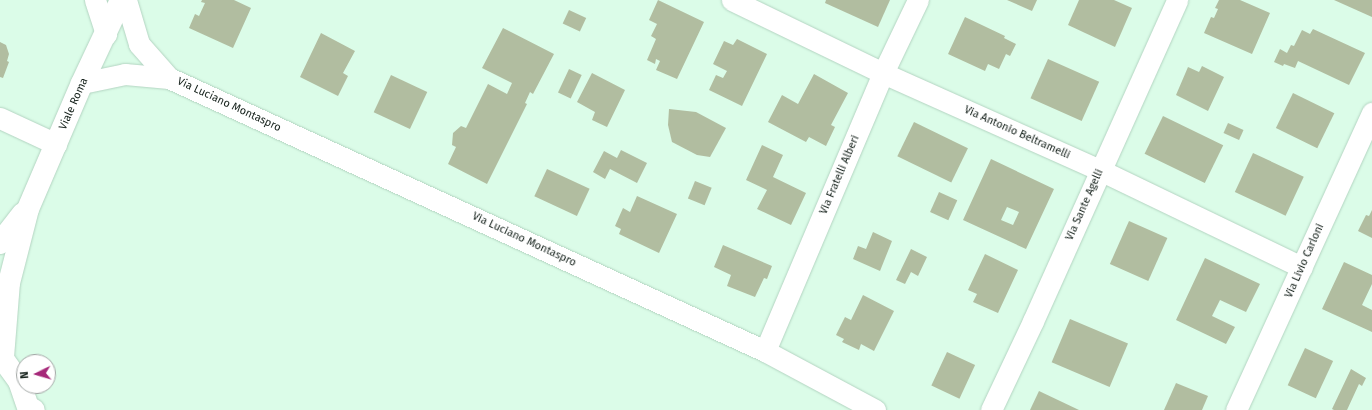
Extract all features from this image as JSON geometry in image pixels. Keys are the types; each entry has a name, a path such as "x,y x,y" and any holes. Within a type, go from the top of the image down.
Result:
{"main road":[{"name":"Viale Roma","path":"2,356 9,283 28,209 82,83 122,0"},
{"name":"Viale Roma","path":"0,243 28,209"},
{"path":"2,356 20,381 31,409"}],"street":[{"path":"94,0 106,34"},
{"name":"Via Luciano Montaspro","path":"126,0 139,44 169,78"},
{"name":"Via Antonio Beltramelli","path":"732,0 883,73 1100,170 1302,267"},
{"name":"Via Fratelli Alberi","path":"765,351 883,73 918,0"},
{"name":"Via Sante Agelli","path":"991,410 1033,321 1177,0"},
{"name":"Via Luciano Montaspro","path":"82,83 125,74 169,78 765,351 875,410"},
{"name":"Via Livio Carloni","path":"1236,410 1372,113"},
{"path":"0,118 56,144"}],"building":[{"path":"202,0 234,0 251,8 233,48 189,28 195,14 199,16 205,3 201,2"},
{"path":"658,0 704,22 677,79 656,70 660,61 656,59 655,64 647,60 656,39 651,36 657,24 649,20"},
{"path":"826,0 890,0 878,27 825,3"},
{"path":"1007,0 1037,0 1032,11"},
{"path":"1079,0 1114,0 1132,8 1115,47 1068,25"},
{"path":"1219,0 1240,0 1270,13 1252,54 1204,33 1211,17 1214,18 1218,9 1215,8"},
{"path":"1334,0 1372,0 1372,17"},
{"path":"569,10 586,18 580,32 563,24"},
{"path":"965,17 1005,36 1004,38 1016,44 1010,56 1006,54 999,69 988,64 985,71 948,54"},
{"path":"503,28 554,54 533,94 530,92 525,103 527,104 487,184 448,164 456,147 452,145 453,133 461,126 466,128 488,84 507,94 512,83 482,68"},
{"path":"1313,29 1365,53 1349,85 1298,61 1295,68 1284,64 1283,66 1274,62 1280,49 1287,53 1291,45 1294,46 1302,30 1310,34"},
{"path":"321,33 355,51 343,73 348,76 338,96 300,77"},
{"path":"737,39 767,54 742,106 709,90 716,75 723,78 727,71 713,64 724,41 733,45"},
{"path":"0,42 6,45 9,54 7,61 9,62 3,78 0,77"},
{"path":"1048,59 1099,82 1082,121 1031,98"},
{"path":"1202,66 1224,77 1208,111 1176,95 1188,67 1199,72"},
{"path":"569,69 582,75 571,98 558,93"},
{"path":"592,73 625,90 607,127 592,120 595,112 577,102"},
{"path":"814,74 848,93 831,125 835,127 826,146 809,137 806,142 768,122 782,95 798,104"},
{"path":"391,75 427,92 410,129 374,112"},
{"path":"1293,93 1334,113 1317,148 1276,128"},
{"path":"669,109 696,112 726,128 710,157 697,155 672,142 668,125"},
{"path":"1163,116 1223,145 1205,183 1145,154"},
{"path":"914,122 968,148 951,182 897,156"},
{"path":"1228,123 1244,130 1239,140 1224,133"},
{"path":"762,145 783,155 773,177 806,193 791,225 757,209 767,190 746,180"},
{"path":"621,150 647,163 637,183 610,169 605,179 593,172 604,151 617,158"},
{"path":"1253,153 1304,177 1286,216 1235,192"},
{"path":"991,159 1054,189 1026,249 963,220","holes":["1007,207 1019,212 1013,225 1001,220"]},
{"path":"547,169 590,189 577,216 534,196"},
{"path":"695,181 712,188 705,205 688,199"},
{"path":"939,192 957,200 948,220 930,212"},
{"path":"637,196 677,214 659,253 619,234 621,229 615,226 623,208 630,212"},
{"path":"1372,210 1372,238 1358,231 1366,215 1369,216"},
{"path":"1129,221 1167,238 1148,281 1110,264"},
{"path":"873,232 892,241 880,271 853,259 858,246 866,249"},
{"path":"723,245 772,266 767,279 764,278 755,297 727,286 731,275 714,267"},
{"path":"911,249 927,257 918,276 911,272 905,284 896,280"},
{"path":"985,254 1018,270 998,313 973,302 977,294 968,290"},
{"path":"1205,258 1260,284 1246,312 1220,300 1212,316 1235,327 1226,344 1176,320"},
{"path":"1344,262 1372,275 1372,284 1362,305 1372,310 1372,332 1322,309"},
{"path":"863,295 894,311 874,351 861,344 859,350 842,342 844,339 836,335 845,317 851,320"},
{"path":"1070,319 1128,344 1110,387 1052,362"},
{"path":"1305,348 1333,361 1316,398 1288,385"},
{"path":"947,352 975,365 959,399 931,386"},
{"path":"1351,369 1366,378 1362,386 1359,384 1347,410 1334,410 1332,409"},
{"path":"1176,383 1208,396 1202,410 1164,410"},
{"path":"1039,391 1079,410 1030,410"}]}
